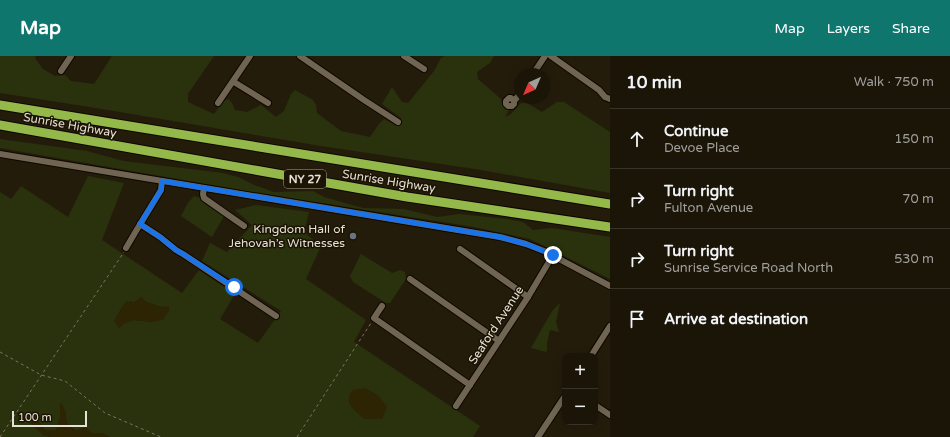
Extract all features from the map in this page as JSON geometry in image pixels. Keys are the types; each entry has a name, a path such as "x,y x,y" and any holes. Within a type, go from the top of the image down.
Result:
{"highway":[{"name":"Sunrise Highway","path":"0,105 610,204"},
{"name":"Sunrise Highway","path":"0,125 407,197 610,227"}],"street":[{"path":"61,71 71,56"},
{"path":"218,103 234,82 250,56"},
{"path":"300,56 398,122"},
{"path":"404,56 424,69"},
{"path":"537,68 546,56"},
{"path":"552,56 610,99"},
{"path":"234,82 268,103"},
{"path":"1,156 500,237 526,244 553,255 610,286"},
{"path":"126,248 161,190 162,181"},
{"path":"204,188 202,194 208,202 244,226"},
{"path":"140,224 176,250 276,316"},
{"path":"460,249 528,297"},
{"name":"Seaford Avenue","path":"456,406 528,297 553,255"},
{"path":"410,279 499,341"},
{"path":"382,306 374,318 470,385"},
{"path":"593,353 610,326"},
{"path":"538,437 562,401"},
{"path":"598,407 610,415"}],"path":[{"path":"0,437 126,248"},
{"path":"297,437 374,318"},
{"path":"0,352 41,376 65,381 105,413 161,437"}],"green space":[{"path":"0,56 36,56 35,58 43,69 55,76 65,75 71,81 94,84 112,56 214,56 188,94 188,102 214,114 224,101 228,99 232,103 235,110 247,112 261,105 276,117 284,111 291,94 295,90 313,100 316,105 317,113 341,131 370,137 384,119 397,126 401,122 401,118 382,104 392,87 402,102 408,103 434,71 441,58 445,56 494,56 490,63 477,72 478,79 501,99 502,104 509,110 505,117 511,114 520,104 529,104 542,112 557,102 564,102 610,132 610,193 475,169 321,146 0,93"},
{"path":"0,139 87,151 124,161 223,173 238,177 254,185 274,192 313,191 324,197 363,208 404,209 437,217 459,214 507,219 523,222 533,230 552,228 610,237 610,279 530,239 474,227 258,193 0,148"},
{"path":"88,176 124,183 102,240 182,293 199,270 235,294 220,319 258,343 281,311 202,261 210,243 227,252 252,225 235,210 256,205 309,212 304,232 321,246 306,279 366,320 354,342 480,426 473,437 110,437 101,433 93,434 76,431 67,423 65,411 61,403 60,418 56,431 45,430 43,435 51,437 0,437 0,192 11,199 21,186 68,217","holes":["141,297 146,302 161,307 153,322 134,320 125,323 130,301 134,303"]},
{"path":"194,196 200,198 206,205 224,216 212,237 181,216 188,203"},
{"path":"361,254 392,273 400,270 405,272 406,279 390,303 386,303 353,282 350,276"},
{"path":"560,303 556,322 559,332 550,330 546,352 531,348 552,311"}],"sand":[{"path":"141,297 146,302 161,307 169,306 169,311 163,320 153,322 134,320 125,323 119,328 114,321 126,301 134,303"},
{"path":"365,388 379,396 387,407 382,419 364,419 349,403 350,395 353,390"},
{"path":"60,403 65,411 67,423 75,431 85,427 93,434 101,433 110,437 51,437 43,435 30,423 38,420 45,430 56,430 60,418"}],"place":[{"name":"Kingdom Hall of Jehovah’s Witnesses","path":"353,236"}],"route":[{"path":"234,287 176,250 140,224 161,190 162,181 500,237 526,244 553,255"}]}
